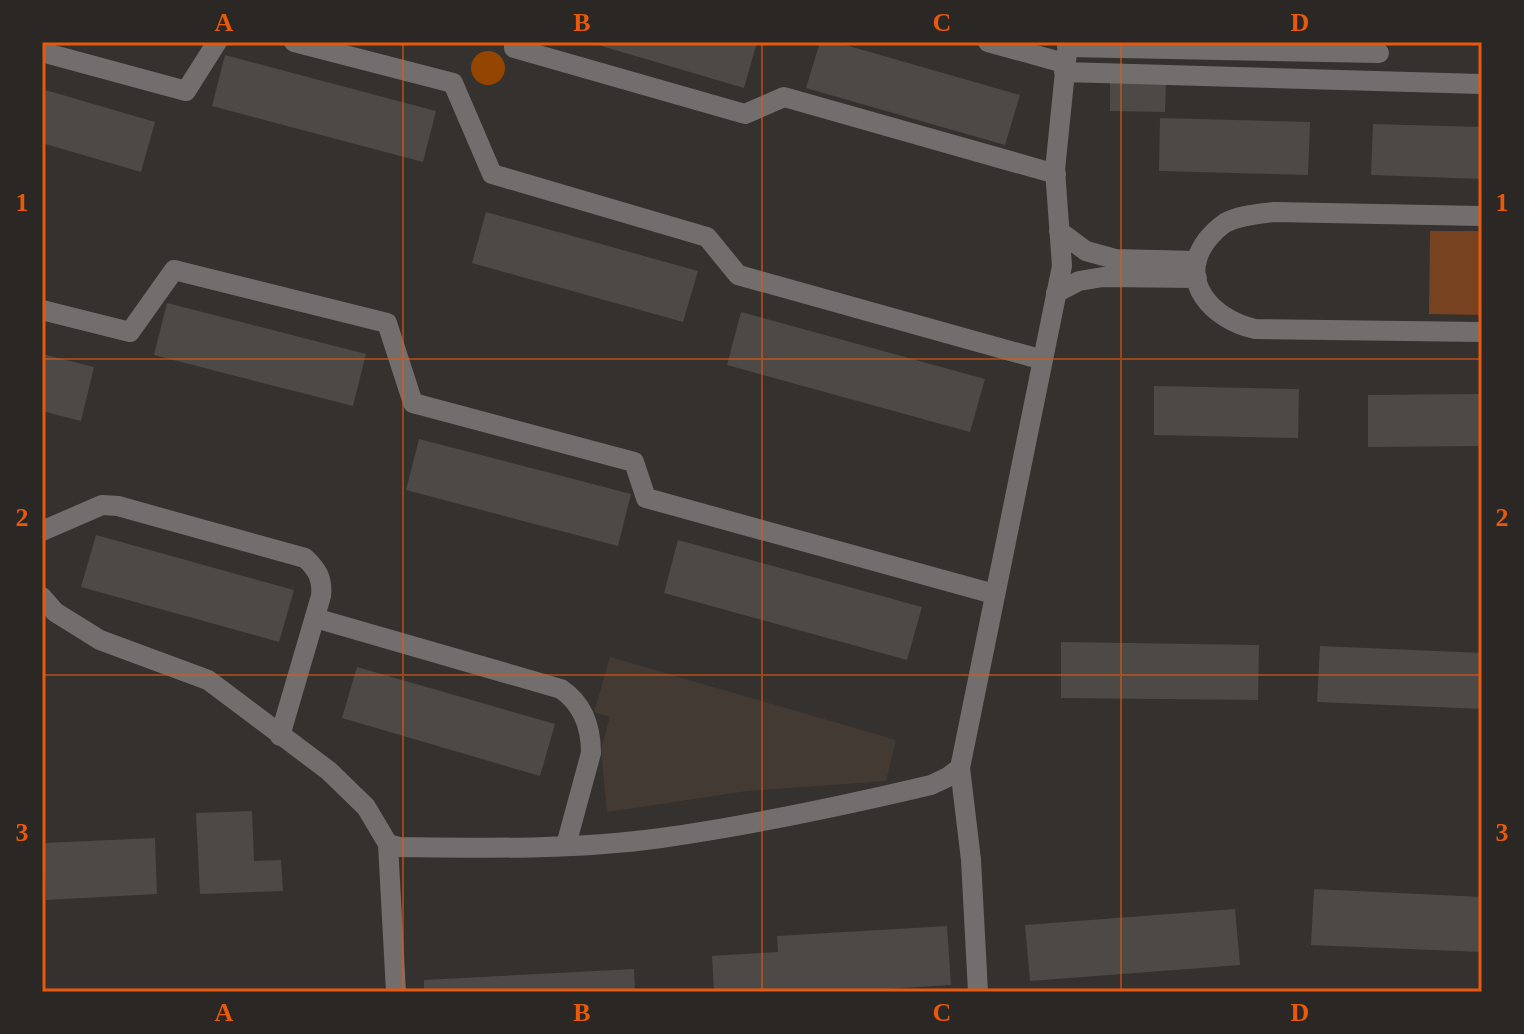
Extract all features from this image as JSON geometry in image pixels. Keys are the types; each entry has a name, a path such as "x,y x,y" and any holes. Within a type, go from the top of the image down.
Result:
{"street":[{"path":"42,52 186,91 217,42"},
{"path":"294,42 453,83 492,174 707,237 738,275 1043,360"},
{"path":"514,42 514,48 745,114 784,97 1056,174"},
{"path":"988,42 1066,56 1481,84"},
{"path":"1066,56 1379,53"},
{"path":"978,992 971,860 960,768 1062,266 1056,174 1066,56"},
{"path":"1482,216 1274,212 1248,216 1226,222 1211,235 1200,250 1197,270 1206,300 1219,315 1236,325 1255,329 1482,332"},
{"path":"1059,231 1086,251 1115,259 1197,270"},
{"path":"42,310 130,332 174,270 387,323 413,403 634,462 646,498 994,594"},
{"path":"1056,293 1079,281 1103,277 1197,270"},
{"path":"42,531 102,505 118,506 305,558 316,568 322,586 280,736"},
{"path":"42,597 55,612 100,640 208,680 329,771 366,807 388,844 396,992"},
{"path":"315,618 561,689 572,697 587,721 591,753 566,845"},
{"path":"388,844 413,848 566,845 659,838 805,814 931,785 960,768"}],"shaded area":[{"path":"488,51 500,56 505,68 500,80 488,85 476,80 471,68 476,56"},
{"path":"1430,231 1482,231 1482,315 1429,314"},
{"path":"610,657 896,740 886,781 747,791 607,812 601,749 610,717 594,712"}],"building":[{"path":"588,42 757,42 744,88"},
{"path":"820,42 835,42 1020,95 1005,145 806,88"},
{"path":"225,55 436,111 423,162 212,106"},
{"path":"1110,80 1166,82 1165,112 1110,111"},
{"path":"42,89 155,122 141,172 42,143"},
{"path":"1160,118 1310,122 1308,175 1159,171"},
{"path":"1373,124 1482,127 1482,179 1371,175"},
{"path":"486,212 698,271 683,322 472,263"},
{"path":"167,303 366,354 353,406 154,355"},
{"path":"741,312 985,379 970,432 727,365"},
{"path":"42,354 94,367 81,421 42,411"},
{"path":"1154,386 1299,389 1298,438 1154,435"},
{"path":"1482,394 1482,446 1368,447 1368,395"},
{"path":"419,439 631,494 618,546 406,490"},
{"path":"96,535 294,590 279,642 81,587"},
{"path":"678,540 922,607 907,660 664,593"},
{"path":"1061,642 1259,645 1258,700 1061,698"},
{"path":"1320,646 1482,653 1482,709 1317,702"},
{"path":"357,667 555,724 540,776 342,718"},
{"path":"252,811 254,861 281,860 283,891 200,894 196,813"},
{"path":"155,838 157,894 46,900 44,843"},
{"path":"1314,889 1482,897 1482,952 1311,945"},
{"path":"1235,909 1240,965 1030,981 1025,925"},
{"path":"947,926 951,985 836,992 714,992 712,956 778,952 777,936"},
{"path":"634,969 635,992 424,992 424,980"}]}
